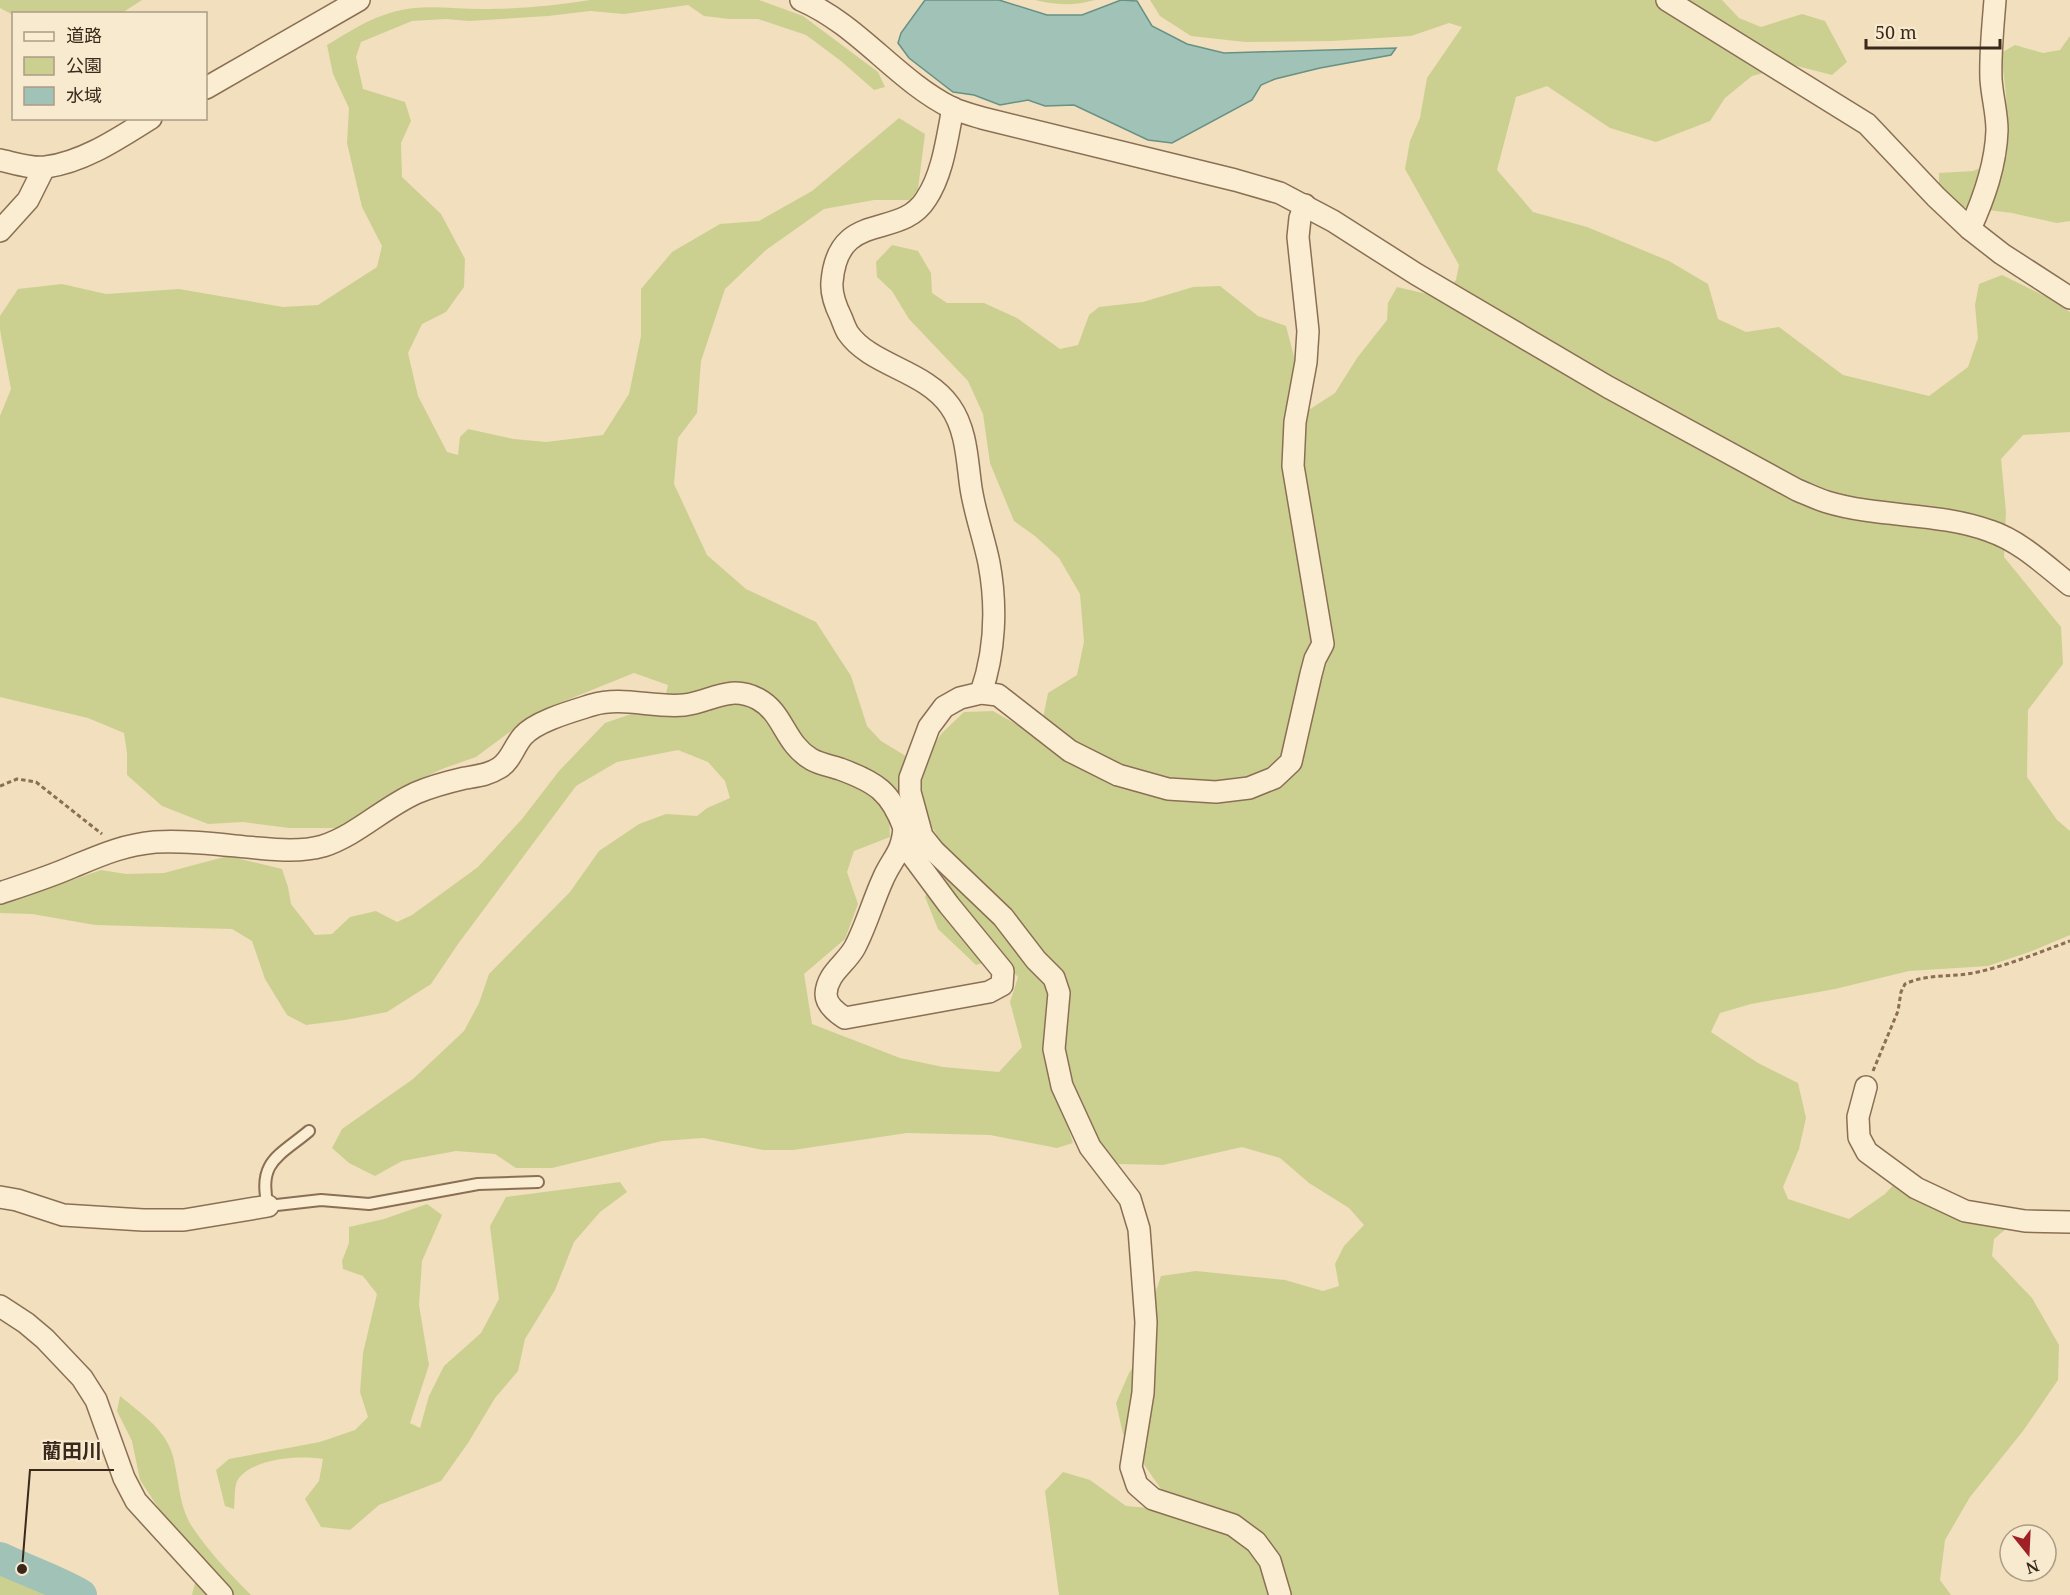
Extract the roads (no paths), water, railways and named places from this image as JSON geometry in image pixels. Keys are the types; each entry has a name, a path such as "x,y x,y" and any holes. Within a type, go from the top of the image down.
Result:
{"street":[{"path":"207,87 359,0"},
{"path":"801,0 846,26 928,94 952,108 982,118 1280,193 1305,205 1416,274 1608,387 1797,490 1826,502 1956,521 1992,531 2024,548 2070,585"},
{"path":"1667,0 1867,124 1936,197 1970,228 2002,254 2070,298"},
{"path":"1970,228 1983,200 1993,163 1997,129 1991,79 1991,39 1995,0"},
{"path":"952,108 939,170 926,200 914,213 859,233 844,244 836,257 831,284 837,308 849,334 872,354 935,388 951,407 964,436 971,490 989,565 995,609 990,658 981,693"},
{"path":"0,160 44,168 73,160 109,145 149,120"},
{"path":"0,231 28,200 44,168"},
{"path":"0,893 113,849 154,842 190,842 280,850 323,846 347,836 413,794 437,785 488,774 502,767 523,736 534,726 594,704 615,701 685,705 722,693 748,696 771,708 799,750 813,760 852,774 874,785 886,794 897,809 908,832 949,905 1003,971 1002,985 989,992 845,1018 834,1011 826,997 828,982 839,965 854,950 884,876 908,832 910,778 929,727 944,707 960,698 981,693 998,695 1037,727 1080,756 1118,775 1168,789 1216,792 1250,788 1274,778 1291,762 1315,659 1323,644 1293,466 1295,422 1306,362 1308,332 1298,237 1300,218 1305,205"},
{"path":"908,832 922,836 934,851 1004,917 1036,960 1054,978 1059,993 1054,1049 1062,1086 1090,1147 1130,1198 1139,1229 1146,1322 1143,1393 1131,1467 1137,1485 1153,1499 1233,1525 1256,1542 1270,1561 1280,1595"},
{"path":"1866,1087 1858,1117 1859,1137 1868,1152 1916,1188 1965,1211 2025,1221 2070,1222"},
{"path":"0,1197 63,1215 143,1220 184,1220 268,1206"},
{"path":"0,1306 39,1334 82,1378 96,1400 124,1478 136,1501 222,1595"}],"lane":[{"path":"309,1131 273,1160 265,1174 264,1190 268,1206 321,1200 369,1204 478,1184 538,1182"}],"water":[{"path":"925,0 999,0 1047,15 1082,15 1121,0 1137,1 1152,26 1187,44 1224,53 1396,48 1391,55 1275,79 1261,85 1252,100 1172,143 1148,140 1074,105 1045,106 1028,100 1000,105 974,95 953,92 909,58 898,43 901,33"}],"waterway":[{"path":"0,1558 81,1595"}],"place":[{"name":"藺田川","path":"22,1569"}]}
